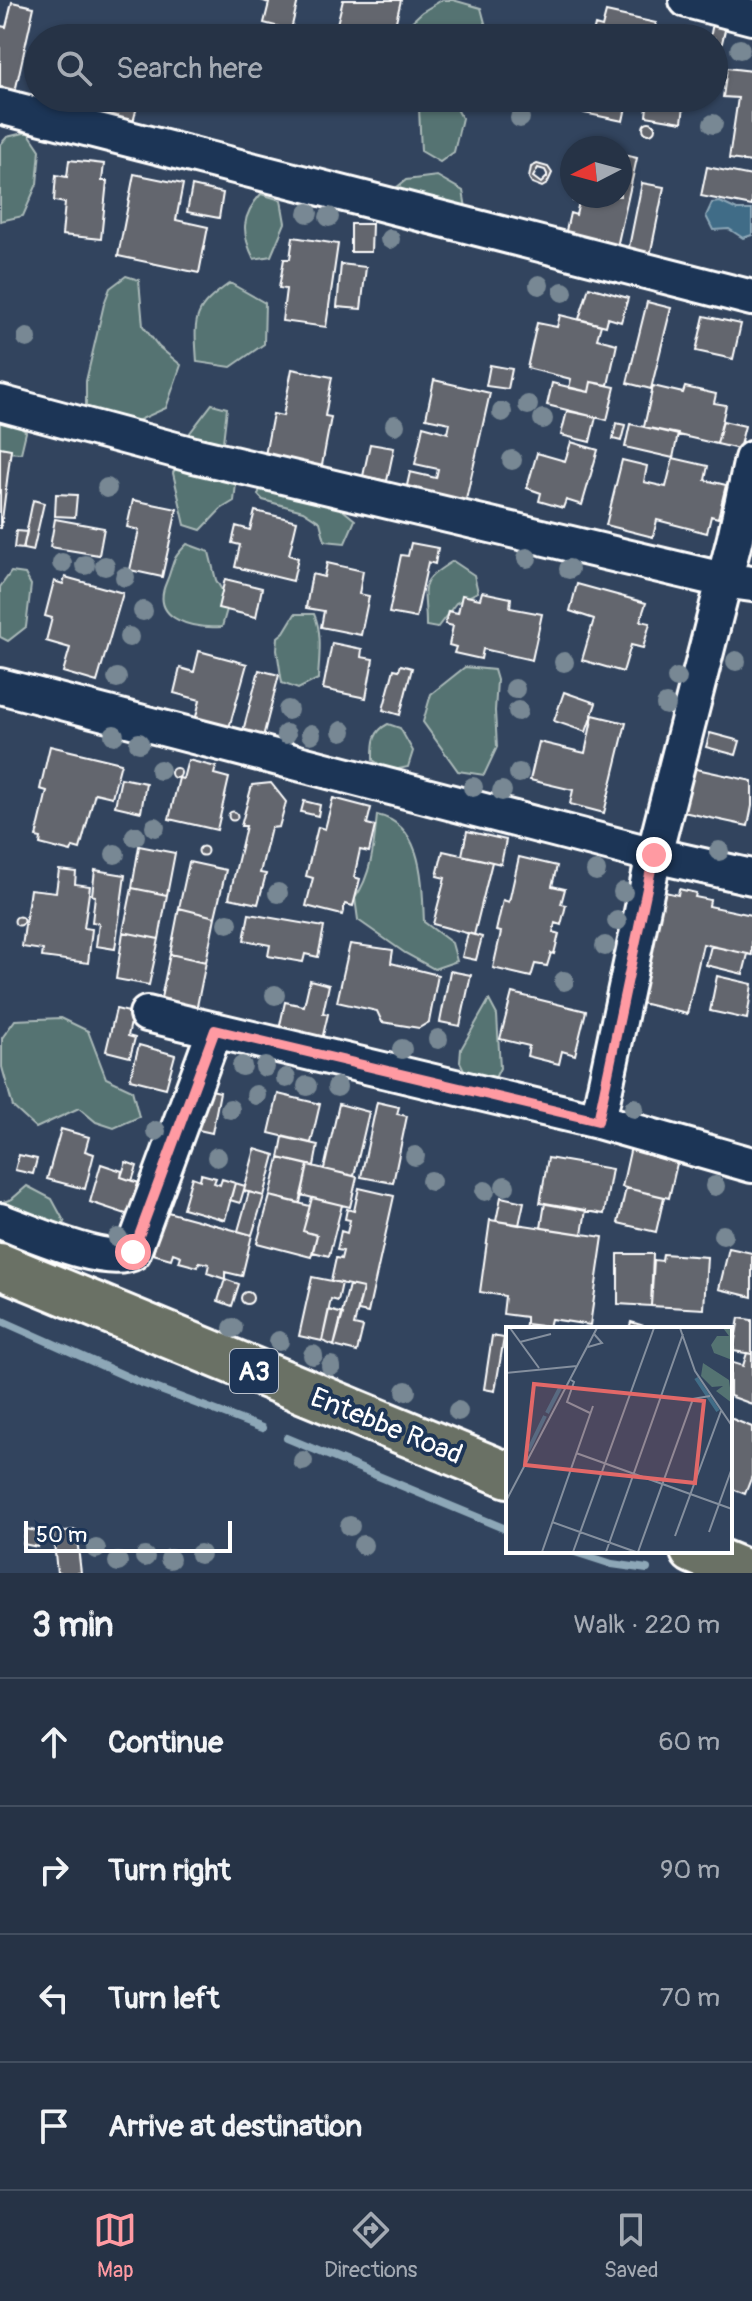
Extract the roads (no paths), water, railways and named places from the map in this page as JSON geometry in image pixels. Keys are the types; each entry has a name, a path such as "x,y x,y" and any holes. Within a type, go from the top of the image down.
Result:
{"main road":[{"name":"Entebbe Road","path":"0,1266 506,1474"},
{"path":"698,1553 747,1573"}],"street":[{"path":"687,0 752,17"},
{"path":"0,106 752,298"},
{"path":"0,403 194,455 738,582"},
{"path":"598,1121 654,855 738,582 735,538 752,459"},
{"path":"0,686 654,855 752,877"},
{"path":"147,1014 598,1121 752,1165"},
{"path":"0,1221 104,1257 126,1256 133,1252 215,1030"}],"water":[{"path":"720,202 737,210 752,210 752,235 743,238 729,229 713,230 706,216 712,203"}],"waterway":[{"path":"0,1320 139,1382 262,1428"},
{"path":"287,1438 506,1529"},
{"path":"578,1553 612,1564 647,1569"}]}
